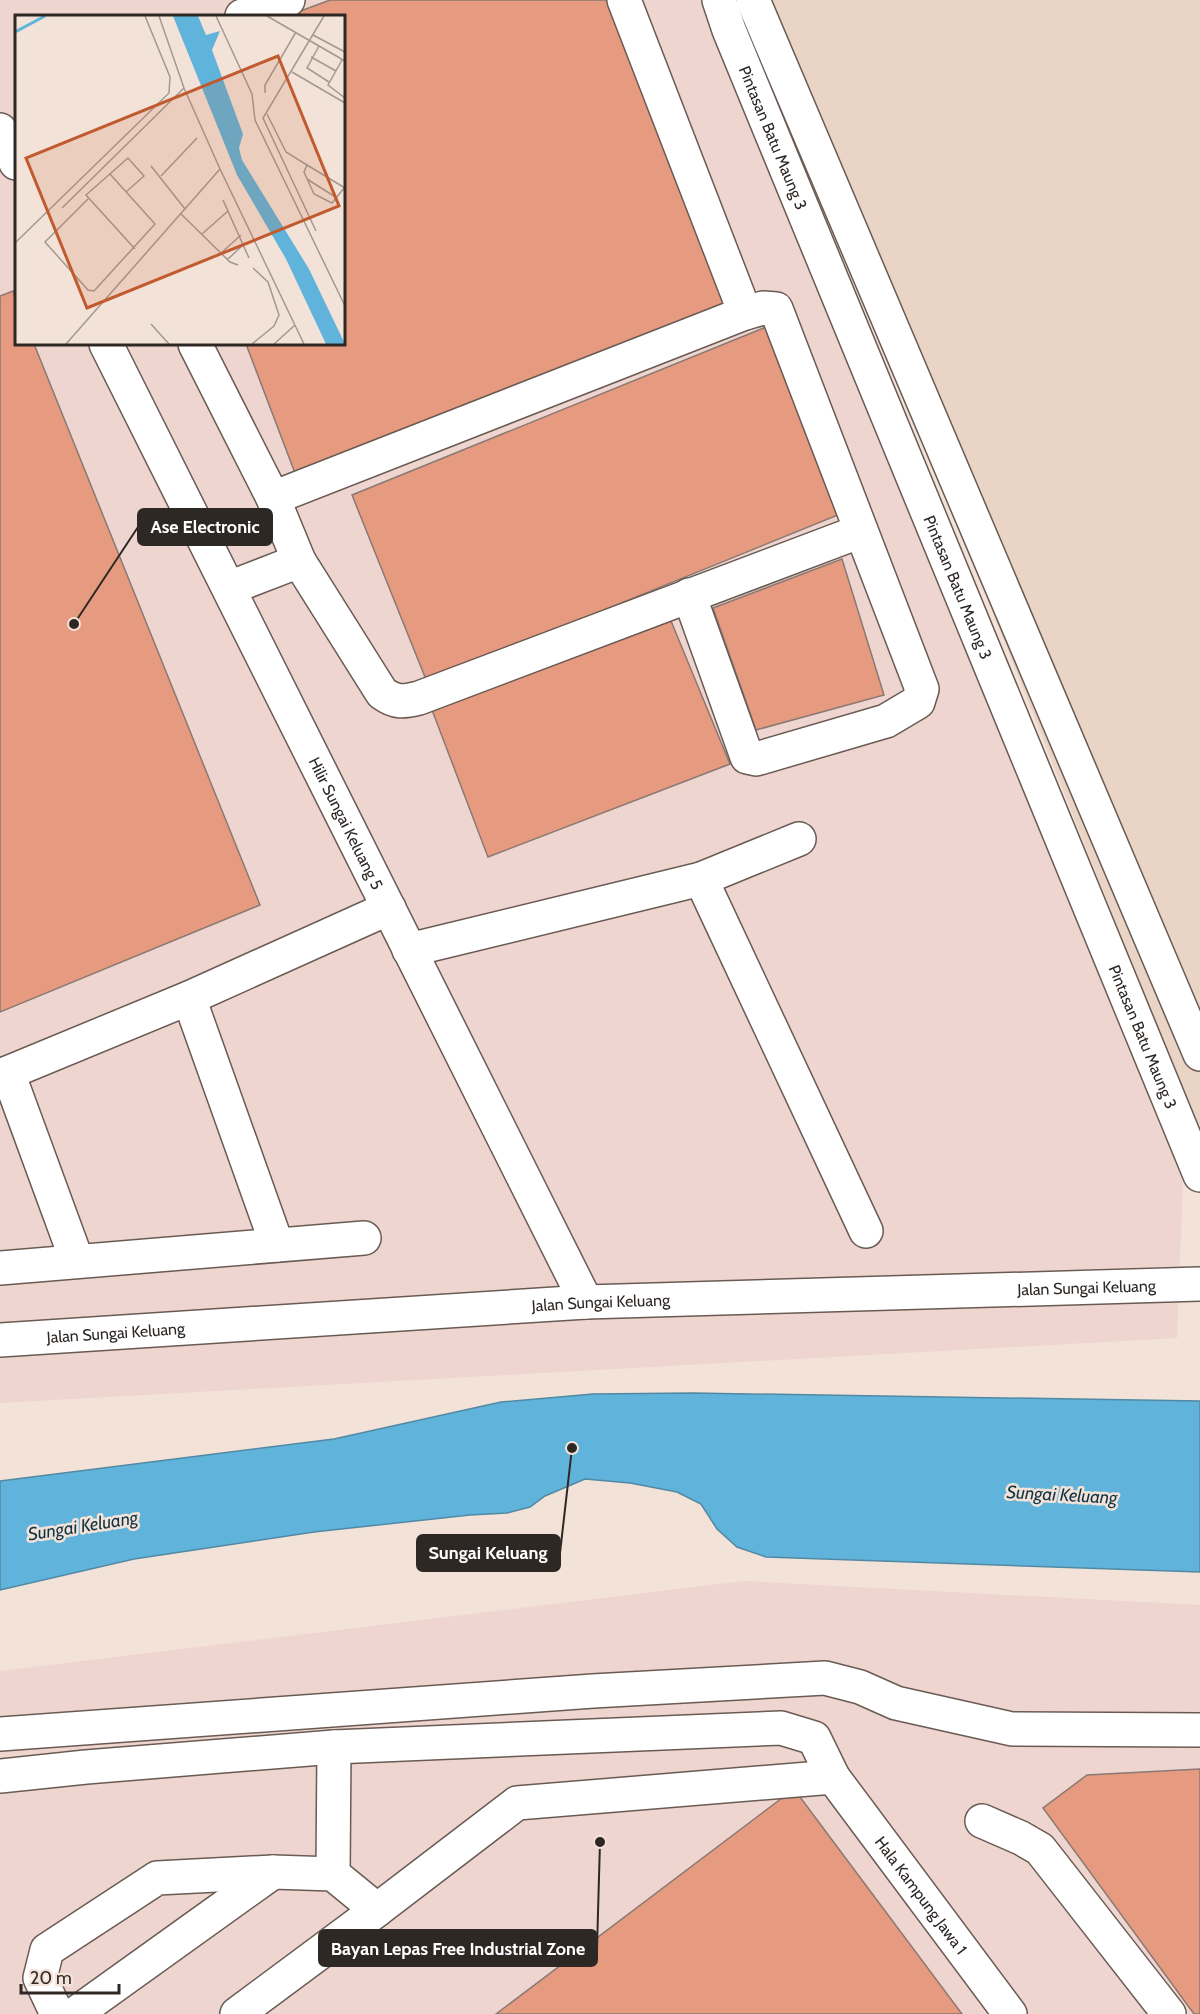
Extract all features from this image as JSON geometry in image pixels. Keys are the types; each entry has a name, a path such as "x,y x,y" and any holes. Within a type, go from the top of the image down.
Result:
{"street":[{"path":"245,15 288,0"},
{"path":"624,0 744,313"},
{"name":"Pintasan Batu Maung 3","path":"719,0 1200,1175"},
{"path":"753,0 1200,1054"},
{"path":"0,130 15,161"},
{"path":"273,498 744,313 763,308 776,309 922,689 918,702 886,721 756,759 747,757 689,595"},
{"name":"Hilir Sungai Keluang 5","path":"107,345 585,1302"},
{"path":"196,345 273,498 299,561 382,693 392,701 403,702 861,531"},
{"path":"229,588 299,561"},
{"path":"410,950 701,879 799,839"},
{"path":"701,879 866,1230"},
{"path":"77,1261 4,1075 189,998 389,908"},
{"path":"189,998 278,1245"},
{"path":"2,1261 77,1261 364,1238"},
{"name":"Jalan Sungai Keluang","path":"0,1340 585,1302 1200,1284"},
{"path":"0,1734 593,1690 825,1678 860,1687 896,1703 1012,1729 1200,1730"},
{"name":"Hala Kampung Jawa 1","path":"0,1776 334,1747 781,1728 814,1738 833,1777 1010,2014"},
{"path":"333,1874 334,1747"},
{"path":"237,2014 518,1803 833,1777"},
{"path":"982,1821 1040,1849 1169,2014"},
{"path":"57,2014 40,1977 47,1950 157,1878 273,1872 333,1874 377,1910"},
{"path":"75,2014 273,1872"}],"shaded area":[{"path":"0,0 716,0 1183,1182 1177,1338 0,1403"},
{"path":"740,0 1200,0 1200,1125 1188,1106 971,557"},
{"path":"743,1581 1200,1605 1200,2014 0,2014 0,1671"}],"water":[{"path":"692,1393 1200,1401 1200,1572 766,1557 737,1547 717,1529 701,1504 677,1492 630,1483 585,1479 545,1496 530,1507 507,1513 314,1532 134,1559 0,1590 0,1481 334,1439 501,1402 593,1394"}],"building":[{"path":"330,0 613,0 731,315 298,481 246,345 345,345 345,15 290,15"},
{"path":"13,291 15,345 34,345 260,905 0,1012 0,296"},
{"path":"776,323 850,510 427,682 352,495"},
{"path":"842,559 884,695 756,730 713,608"},
{"path":"671,621 730,764 488,857 432,710"},
{"path":"1200,1769 1200,2014 1194,2014 1043,1808 1087,1775"},
{"path":"794,1789 962,2014 496,2014"}],"place":[{"name":"Ase Electronic","path":"74,624"},
{"name":"Sungai Keluang","path":"572,1448"},
{"name":"Bayan Lepas Free Industrial Zone","path":"600,1842"}]}
